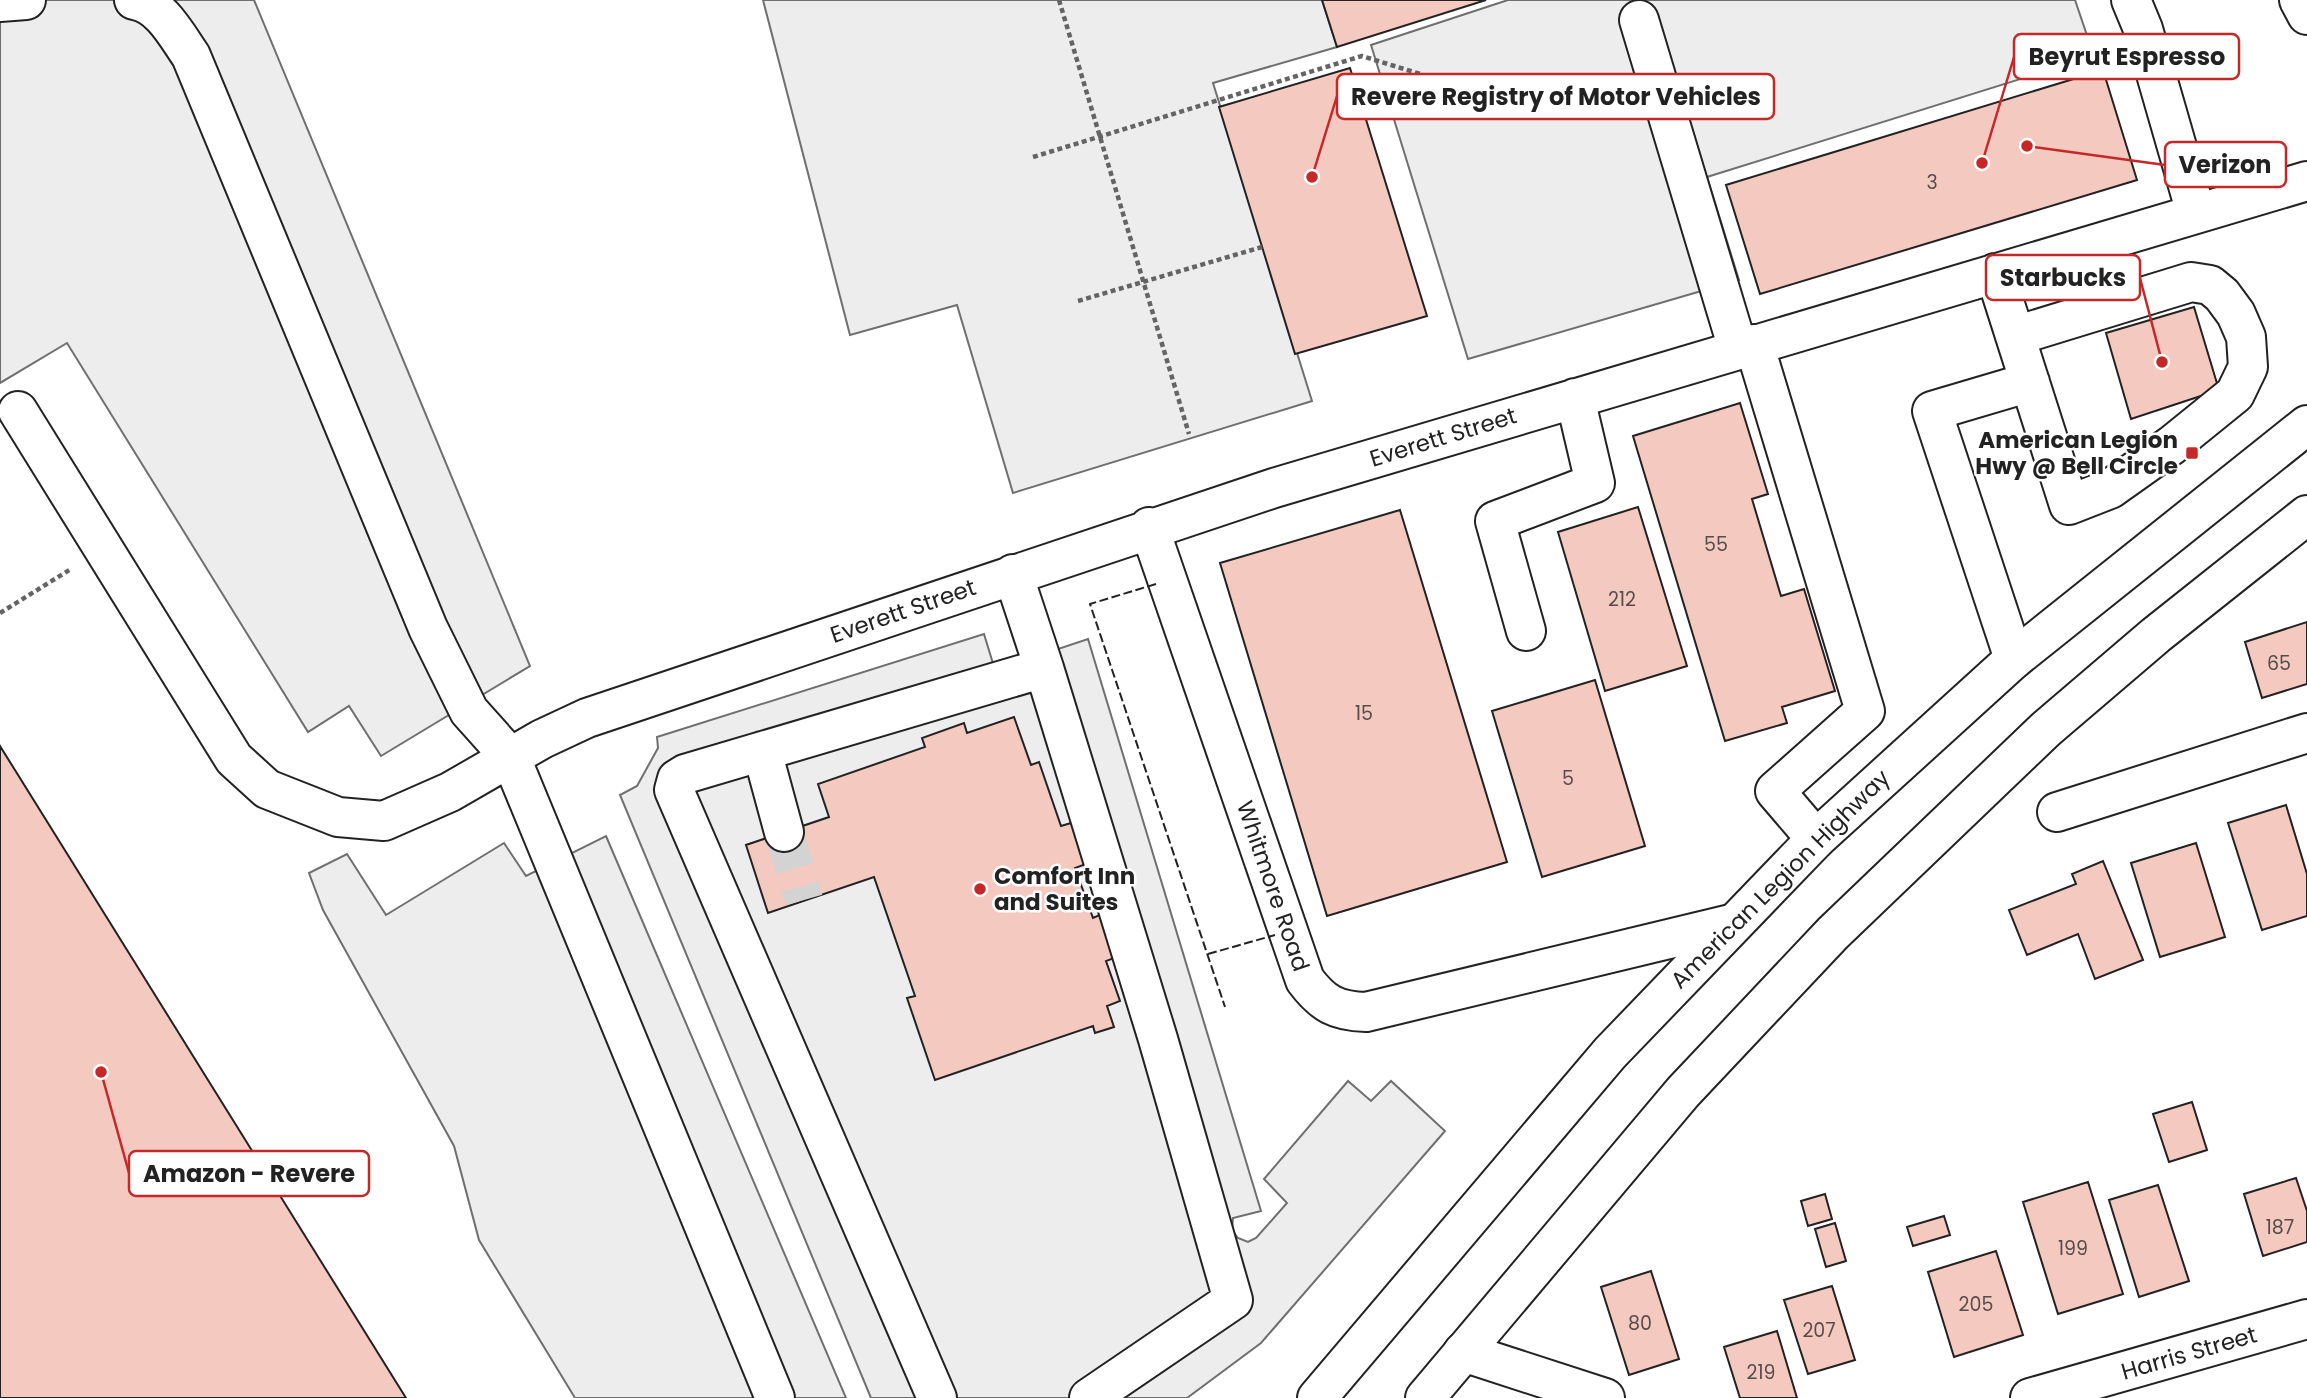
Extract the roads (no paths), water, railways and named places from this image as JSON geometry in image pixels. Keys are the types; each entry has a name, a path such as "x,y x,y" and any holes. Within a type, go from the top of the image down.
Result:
{"main road":[{"path":"0,2 26,0"},
{"path":"134,0 144,1 169,23 191,56 428,628 469,711 512,758 775,1398"},
{"path":"2132,0 2143,29 2196,212"},
{"path":"2299,0 2307,15"},
{"path":"1639,20 1865,711 1775,791 1815,839"},
{"name":"Everett Street","path":"18,411 234,759 267,789 338,817 384,821 450,792 542,739 587,718 1149,527 1995,272 2307,181"},
{"path":"1995,272 2015,336 2069,505 2110,489 2172,445 2235,394 2248,367 2246,337 2236,314 2222,295 2210,285 2192,282 2015,336"},
{"path":"2014,659 1932,411 2030,382"},
{"path":"2267,460 2289,430 2307,395"},
{"path":"1526,631 1494,521 1595,483 1575,398"},
{"name":"American Legion Highway","path":"1317,1398 1569,1100 1731,924 1815,839 2014,659 2267,460 2307,425"},
{"path":"1425,1398 1683,1092 1833,933 2046,729 2307,515"},
{"path":"2274,541 2307,523"},
{"name":"Whitmore Road","path":"1149,527 1305,980 1320,1000 1341,1012 1366,1012 1731,924"},
{"path":"1013,574 1158,1039 1233,1300 1089,1398"},
{"path":"937,1398 674,790 677,779 685,774 1044,668"},
{"path":"2057,812 2307,733"},
{"path":"762,751 784,832"},
{"name":"Harris Street","path":"2030,1398 2307,1319"},
{"path":"1463,1352 1605,1398"}],"tunnel":[{"path":"784,832 804,900"}],"place":[{"name":"Verizon","path":"2027,146"},
{"name":"Beyrut Espresso","path":"1982,163"},
{"name":"Revere Registry of Motor Vehicles","path":"1312,177"},
{"name":"Starbucks","path":"2162,362"},
{"name":"American Legion Hwy @ Bell Circle","path":"2192,453"},
{"name":"Comfort Inn and Suites","path":"980,889"},
{"name":"Amazon - Revere","path":"101,1072"}]}
